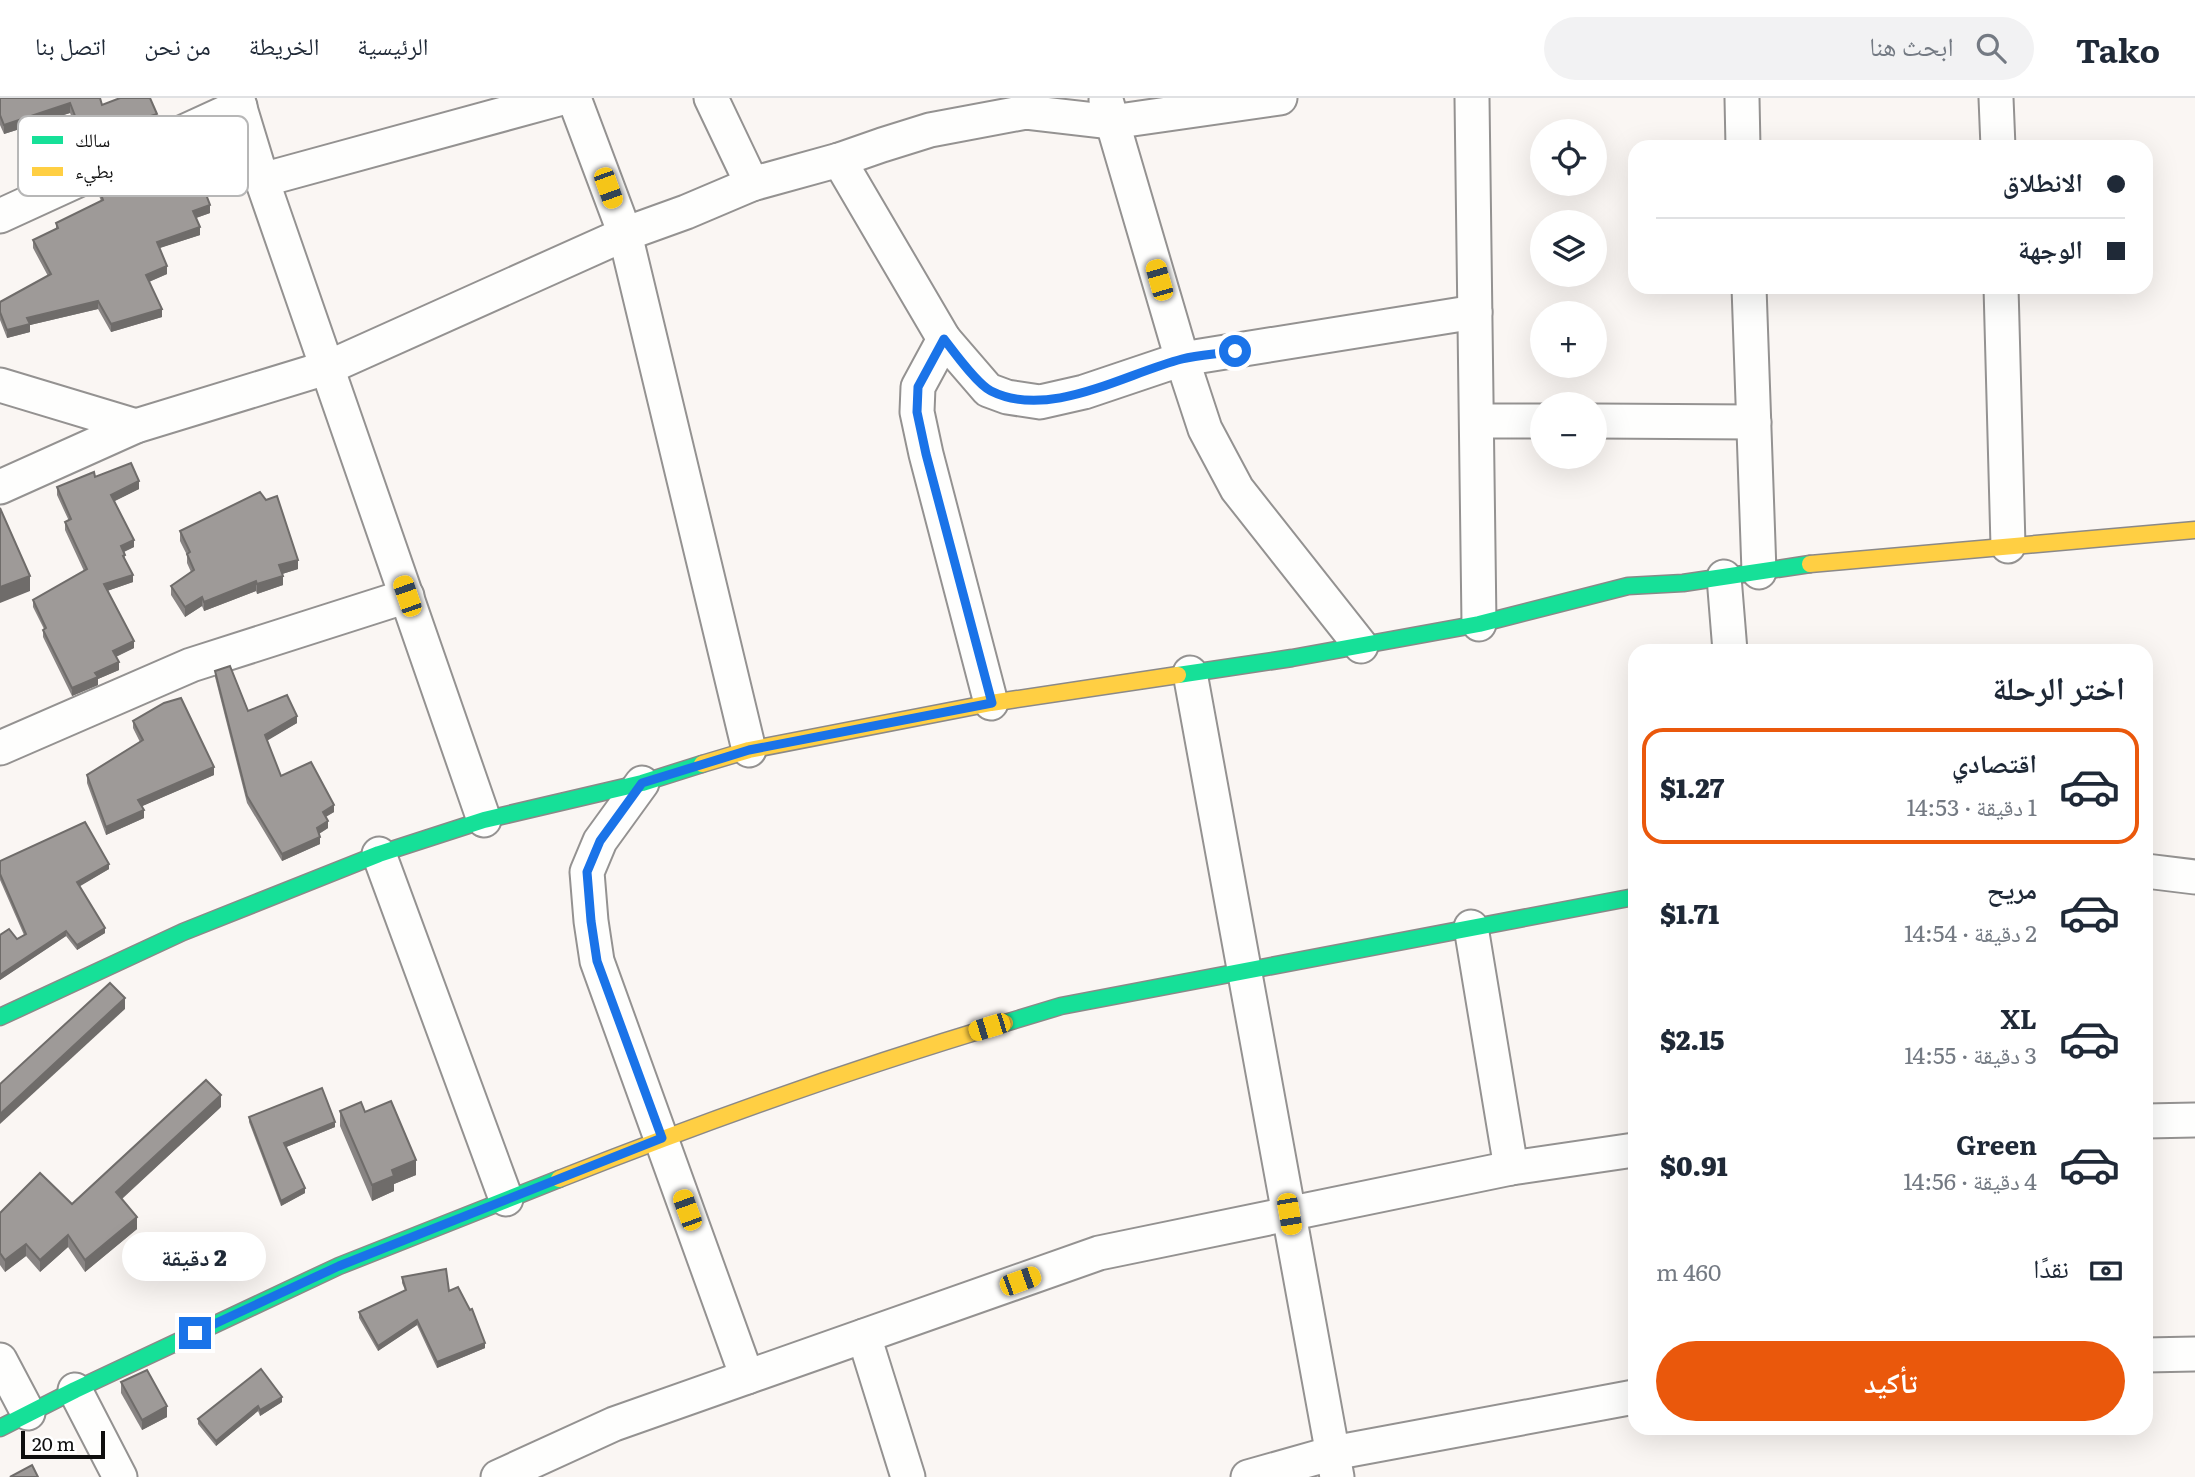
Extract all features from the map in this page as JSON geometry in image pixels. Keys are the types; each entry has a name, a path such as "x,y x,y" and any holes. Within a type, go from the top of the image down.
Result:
{"street":[{"path":"262,180 562,98"},
{"path":"574,98 625,234 749,750"},
{"path":"711,98 752,184"},
{"path":"0,487 136,426 329,367 625,234 752,184 839,160 930,130 1026,112 1109,110 1280,98"},
{"path":"1472,98 1479,624"},
{"path":"1742,98 1743,140"},
{"path":"1996,98 1998,140"},
{"path":"210,116 239,102"},
{"path":"1109,110 1205,429 1237,489 1361,646"},
{"path":"248,133 262,180 484,820"},
{"path":"839,160 944,339 988,390 1007,397 1040,402 1084,391 1182,359 1475,312"},
{"path":"0,216 42,196"},
{"path":"1749,294 1759,572"},
{"path":"2001,294 2008,547"},
{"path":"944,339 918,387 917,412 992,703"},
{"path":"0,384 136,426"},
{"path":"1476,421 1530,421"},
{"path":"1607,421 1754,422"},
{"path":"0,1017 183,932 379,854 484,820 642,783 749,750 992,703 1361,646 1479,624 1628,586 1683,583 1817,563 2195,530"},
{"path":"1724,577 1729,644"},
{"path":"0,748 191,665 407,596"},
{"path":"1190,673 1335,1465"},
{"path":"642,783 600,841 587,872 597,961 747,1377"},
{"path":"379,854 506,1199"},
{"path":"2153,872 2195,877"},
{"path":"0,1360 14,1421 339,1266 662,1138 917,1049 1061,1006 1628,898"},
{"path":"1471,927 1511,1168"},
{"path":"2153,1121 2195,1120"},
{"path":"498,1477 614,1424 1099,1253 1511,1168 1628,1151"},
{"path":"864,1336 908,1477"},
{"path":"2153,1355 2195,1354"},
{"path":"75,1390 120,1477"},
{"path":"1248,1477 1335,1465 1628,1398"}],"building":[{"path":"0,98 100,98 102,105 120,98 150,98 157,114 75,116 70,103 31,116 18,116 18,120 4,125 0,115"},
{"path":"102,196 207,196 210,205 193,211 200,227 157,242 167,266 146,275 162,309 111,324 98,301 27,318 30,324 7,330 0,312 0,302 51,274 33,240 58,228 56,223 103,200"},
{"path":"131,463 139,481 111,495 134,540 121,546 133,575 104,584 134,641 113,651 119,662 95,673 98,677 72,688 43,630 46,628 33,600 87,569 65,522 71,519 57,487 94,472 95,477"},
{"path":"260,492 266,500 277,496 298,560 279,565 283,576 257,584 256,581 204,602 202,597 185,607 171,586 194,570 187,554 190,552 180,531"},
{"path":"0,508 30,576 0,587"},
{"path":"230,666 248,711 287,695 297,716 265,735 281,776 311,762 334,805 323,812 328,821 317,828 320,837 282,854 247,796 215,671"},
{"path":"181,698 214,767 138,800 144,810 106,827 87,775 143,740 133,721 164,703"},
{"path":"85,822 109,864 77,882 105,928 77,945 66,931 0,975 0,935 9,929 17,939 26,934 0,874 0,861"},
{"path":"110,983 125,998 0,1114 0,1084"},
{"path":"206,1080 221,1095 116,1192 137,1217 85,1260 68,1235 40,1260 26,1244 5,1260 0,1253 0,1213 40,1173 72,1204"},
{"path":"322,1088 335,1122 284,1143 305,1188 281,1201 249,1117"},
{"path":"391,1101 416,1160 392,1170 394,1176 372,1185 340,1111 361,1102 365,1112"},
{"path":"446,1269 449,1291 458,1287 470,1310 472,1309 485,1343 437,1362 417,1320 378,1346 359,1312 406,1290 402,1277"},
{"path":"261,1369 282,1397 260,1410 258,1406 216,1441 198,1419"},
{"path":"147,1370 167,1406 142,1420 121,1382"},
{"path":"32,1465 38,1477 10,1477"}],"traffic: fast":[{"path":"1178,675 1292,658 1479,624 1628,586 1683,583 1810,564"},
{"path":"0,1017 183,932 379,854 484,820 642,783 702,764"},
{"path":"1005,1023 1061,1006 1628,898"},
{"path":"0,1428 339,1266 559,1179"}],"traffic: slow":[{"path":"1810,564 2195,530"},
{"path":"702,764 749,750 991,703 1178,675"},
{"path":"559,1179 780,1096 1005,1023"}],"route":[{"path":"195,1333 339,1266 662,1138 597,961 587,872 600,841 642,783 749,750 992,703 917,412 918,387 944,339 988,390 1007,397 1040,402 1084,391 1182,359 1235,351"}]}
